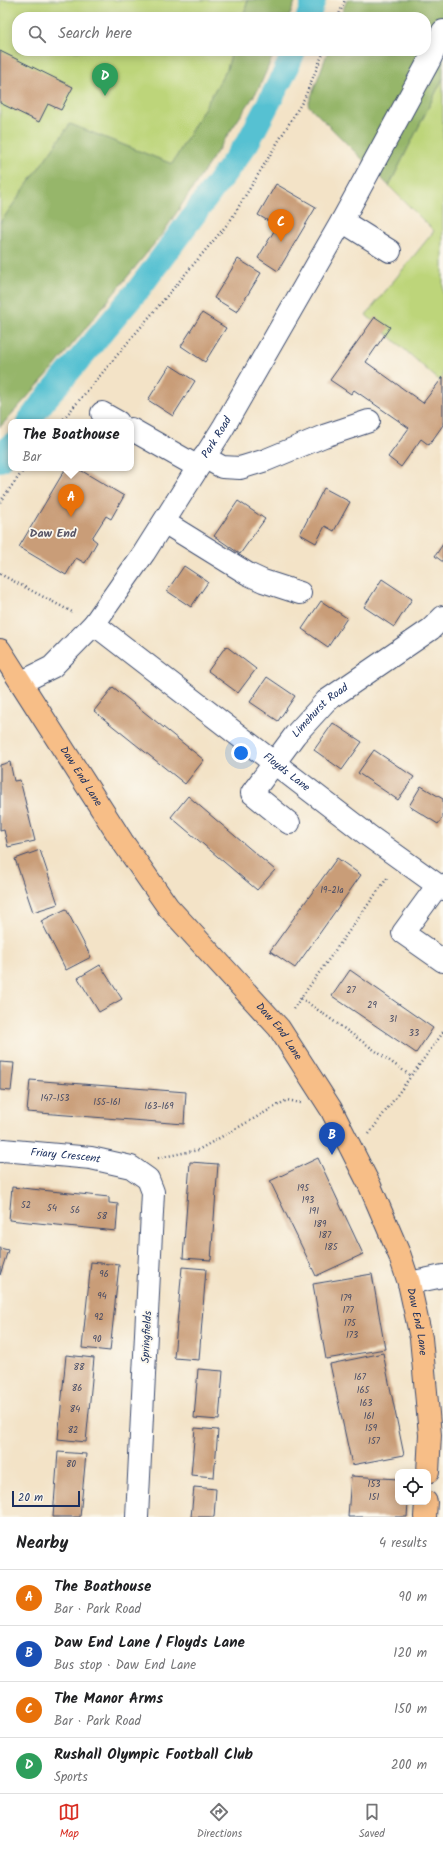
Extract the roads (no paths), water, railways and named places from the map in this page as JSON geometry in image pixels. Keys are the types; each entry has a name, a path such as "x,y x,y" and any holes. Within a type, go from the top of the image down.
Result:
{"main road":[{"name":"Daw End Lane","path":"0,650 22,682 122,841 168,907 279,1028 331,1109 354,1155 400,1256 409,1283 421,1338 430,1435 428,1469"},
{"path":"425,1517 426,1505"}],"street":[{"name":"Park Road","path":"22,682 52,667 94,624 144,553 201,462 342,221 429,61 443,31"},
{"path":"342,221 390,251"},
{"path":"134,430 201,462 222,467 240,468 266,460 324,436 369,421"},
{"path":"164,522 248,574 263,581 300,593"},
{"name":"Limehurst Road","path":"289,823 252,794 295,735 326,701 431,628 443,617"},
{"name":"Floyds Lane","path":"94,624 401,859 440,887"},
{"path":"440,887 403,933 443,961"},
{"name":"Friary Crescent","path":"0,1151 4,1150 91,1158 131,1167"},
{"name":"Springfields","path":"131,1167 148,1179 153,1192 137,1517"},
{"path":"409,1283 443,1276"}],"waterway":[{"path":"310,12 314,0"},
{"path":"30,419 138,290 248,142 292,56"},
{"path":"0,460 8,449"}],"place":[{"name":"Rushall Olympic Football Club","path":"105,96"},
{"name":"The Manor Arms","path":"281,242"},
{"name":"The Boathouse","path":"71,517"},
{"name":"Daw End Lane / Floyds Lane","path":"332,1155"}],"district":[{"name":"Daw End","path":"53,533"}]}
